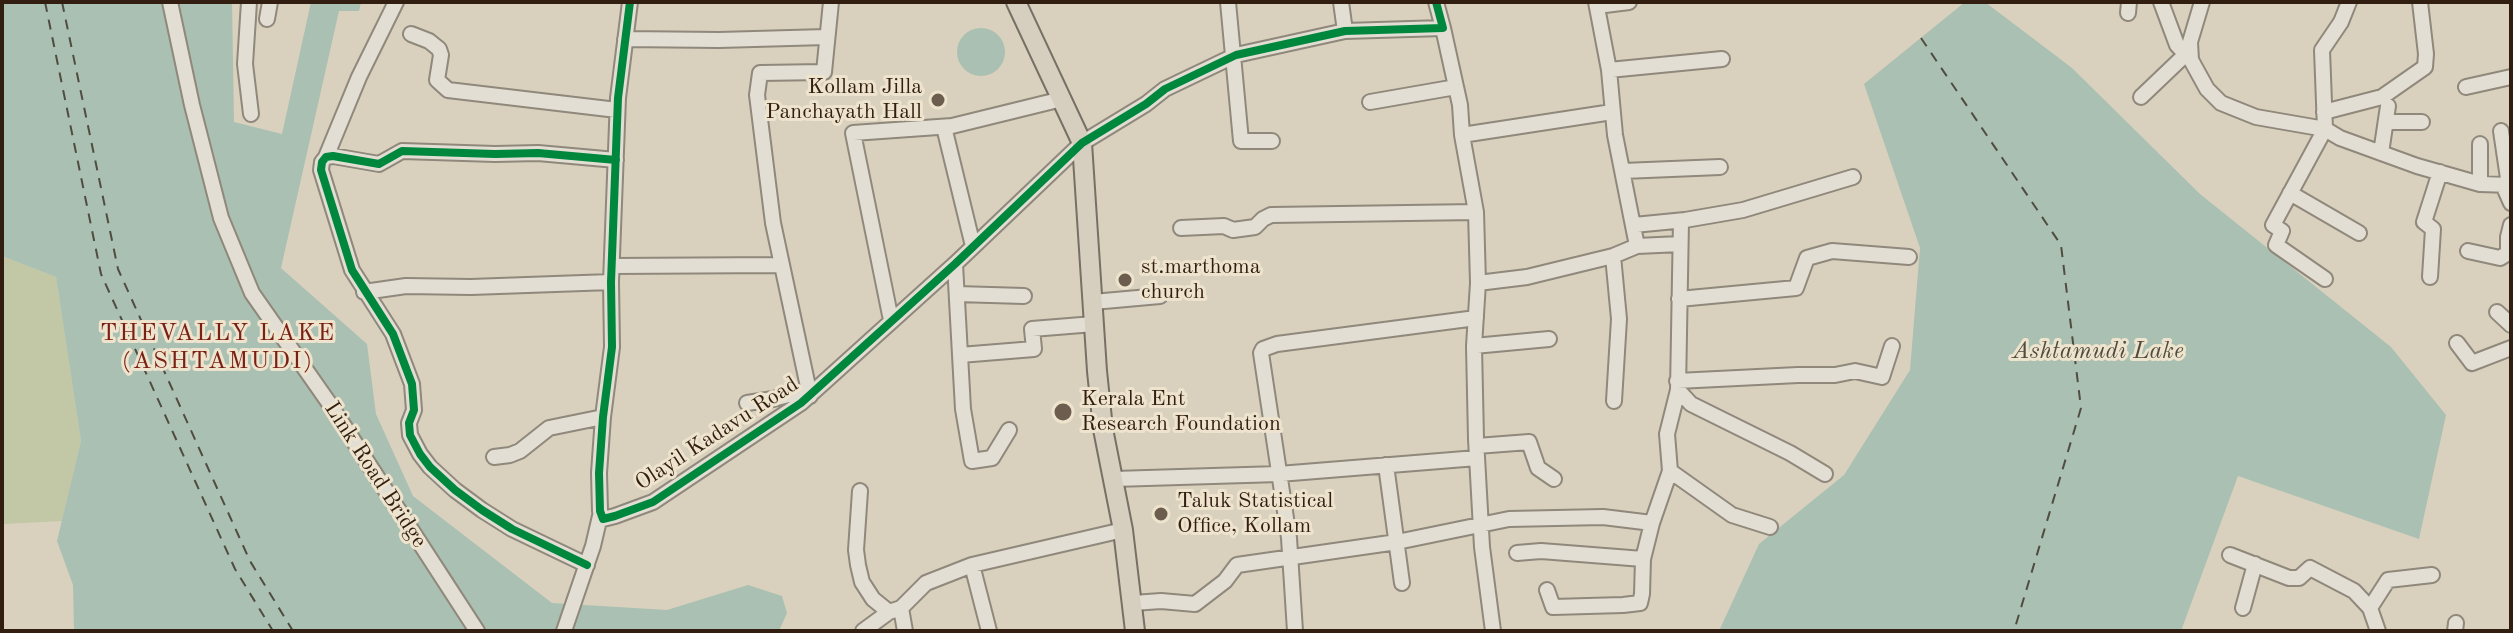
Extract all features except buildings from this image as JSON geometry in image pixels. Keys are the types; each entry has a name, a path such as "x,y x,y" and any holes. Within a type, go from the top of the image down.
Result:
{"main road":[{"path":"1016,2 1082,143 1103,429 1123,530 1135,631"}],"street":[{"name":"Link Road Bridge","path":"170,2 221,218 252,293 329,403 477,631"},
{"path":"249,2 245,64 251,114"},
{"path":"267,19 270,2"},
{"path":"396,2 322,162 321,170 352,270 393,334 403,359 412,384 414,410 409,423 410,435 430,467 455,490 512,529 587,565"},
{"name":"Olayil Kadavu Road","path":"630,2 617,110 612,347 599,473 600,516 603,519 653,502 809,393 955,264 1082,143 1165,89 1233,56 1345,31 1443,28"},
{"path":"747,403 809,393 773,223 757,95 760,73 824,72 831,2"},
{"path":"1228,2 1241,141 1272,141"},
{"path":"1341,2 1345,31"},
{"path":"1436,2 1460,105 1462,135 1476,212 1478,283 1474,346 1477,452 1482,547 1493,631"},
{"path":"1629,2 1596,4 1637,246"},
{"path":"2161,2 2177,45 2189,57 2207,89 2221,103 2256,117 2325,129 2381,153 2480,184 2508,185"},
{"path":"2141,97 2189,57 2190,42 2202,2"},
{"path":"2325,279 2276,245 2282,231 2273,225 2325,129 2322,50 2341,22 2349,2"},
{"path":"2324,112 2382,97 2425,67 2420,2"},
{"path":"411,34 429,41 441,51 437,80 448,90 617,110"},
{"path":"625,39 826,37"},
{"path":"1609,70 1722,59"},
{"path":"2466,87 2511,77"},
{"path":"1370,102 1456,87"},
{"path":"891,320 853,133 944,127 1062,99"},
{"path":"2381,153 2388,106"},
{"path":"1462,135 1612,112"},
{"path":"2386,122 2422,122"},
{"path":"944,127 973,246"},
{"path":"2501,131 2511,203"},
{"path":"2480,144 2480,184"},
{"path":"326,157 379,164 402,151 538,153 616,160"},
{"path":"1623,171 1720,167"},
{"path":"2430,277 2433,229 2424,222 2440,172"},
{"path":"1634,225 1681,221 1743,210 1853,177"},
{"path":"2290,193 2359,233"},
{"path":"1181,228 1224,226 1233,230 1255,227 1271,215 1476,212"},
{"path":"1547,590 1553,607 1640,603 1643,559 1670,471 1667,434 1678,385 1681,221"},
{"path":"2468,251 2500,258 2508,253 2511,225"},
{"path":"1478,283 1527,277 1613,256 1637,246 1680,244"},
{"path":"1679,299 1796,288 1807,258 1832,251 1909,257"},
{"path":"1613,256 1619,319 1614,401"},
{"path":"955,264 963,409 972,461 992,458 1009,430"},
{"path":"364,292 406,286 471,287 612,274 781,265"},
{"path":"957,294 1024,296"},
{"path":"1093,302 1160,296"},
{"path":"2497,312 2511,325"},
{"path":"1295,631 1289,538 1261,353 1263,349 1277,344 1476,318"},
{"path":"960,355 1034,349 1032,329 1094,324"},
{"path":"1474,346 1549,339"},
{"path":"2457,343 2472,363 2511,348"},
{"path":"1678,385 1767,376 1835,375 1855,371 1882,377 1892,346"},
{"path":"1678,385 1691,404 1790,453 1825,474"},
{"path":"494,457 520,451 549,428 603,417"},
{"path":"1114,479 1279,474 1386,465 1529,442 1538,468 1554,479"},
{"path":"1386,465 1402,583"},
{"path":"1670,471 1732,515 1770,527"},
{"path":"860,491 860,530 856,550 865,588 873,599 895,610 905,631"},
{"path":"564,631 600,516"},
{"path":"1133,603 1161,601 1195,604 1225,581 1237,565 1397,542 1509,519 1603,517 1652,523"},
{"path":"863,631 895,610 926,583 972,565 1123,530"},
{"path":"1517,553 1541,551 1643,559"},
{"path":"2230,555 2289,578 2299,578 2310,568 2354,591 2370,608 2378,631"},
{"path":"2243,608 2255,564"},
{"path":"972,565 989,631"},
{"path":"2370,608 2388,580 2432,575"}],"shaded area":[{"path":"2,256 56,277 81,441 62,521 2,524"}],"water":[{"path":"2,2 232,2 234,122 282,134 311,2 361,2 359,11 339,11 281,268 367,344 376,414 413,496 552,603 667,610 748,585 782,596 787,613 779,631 74,631 73,585 57,541 81,441 56,277 2,256"},
{"name":"Ashtamudi Lake","path":"1965,2 1985,2 2072,68 2200,194 2391,347 2446,415 2419,539 2238,476 2181,631 1719,631 1759,544 1844,475 1910,370 1920,248 1864,84"},
{"path":"981,28 998,35 1005,52 998,69 981,76 964,69 957,52 964,35"}],"ferry route":[{"path":"45,2 101,274 235,569 273,631"},
{"path":"62,2 118,269 250,561 293,631"},
{"path":"1921,38 2061,245 2081,408 2014,631"}],"cycle path":[{"path":"630,2 618,98 611,282 612,347 599,473 603,519 653,502 801,403 955,264 1082,143 1165,89 1236,55 1345,31 1443,28 1436,2"},
{"path":"587,565 512,529 482,510 455,490 420,454 410,435 409,423 414,410 412,384 393,334 352,270 321,170 326,157 379,164 402,151 538,153 616,160"}],"place":[{"name":"Kollam Jilla Panchayath Hall","path":"938,100"},
{"name":"st.marthoma church","path":"1125,280"},
{"name":"Kerala Ent Research Foundation","path":"1063,412"},
{"name":"Taluk Statistical Office, Kollam","path":"1161,514"}],"district":[{"name":"THEVALLY LAKE (ASHTAMUDI)","path":"218,348"}]}
